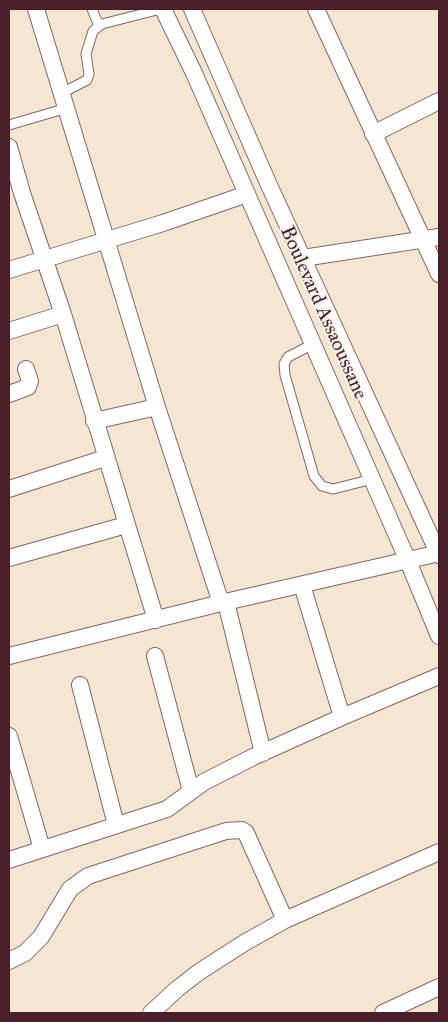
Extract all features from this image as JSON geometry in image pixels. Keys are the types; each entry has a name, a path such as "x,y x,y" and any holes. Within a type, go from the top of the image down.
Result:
{"street":[{"path":"36,9 108,240 157,407 223,603 263,753"},
{"name":"Boulevard Assaoussane","path":"162,9 194,73 248,194 373,479 439,636"},
{"name":"Boulevard Assaoussane","path":"192,9 265,177 439,554"},
{"path":"316,9 373,134 431,238 439,274"},
{"path":"373,134 439,101"},
{"path":"9,147 15,195 44,260 63,314 105,458 156,620"},
{"path":"9,270 205,210 248,194"},
{"path":"303,258 431,238"},
{"path":"9,331 63,314"},
{"path":"9,394 28,387 30,381 26,369"},
{"path":"94,421 157,407"},
{"path":"9,489 105,458"},
{"path":"9,558 126,525"},
{"path":"9,656 223,603 439,554"},
{"path":"302,585 342,717"},
{"path":"155,656 190,791"},
{"path":"9,860 167,809 204,782 263,753 439,676"},
{"path":"80,685 116,826"},
{"path":"9,736 42,849"},
{"path":"9,962 25,953 41,937 70,889 88,876 226,831 242,830 246,833 285,920"},
{"path":"152,1013 177,989 199,972 244,942 285,920 439,852"},
{"path":"383,1013 439,987"}],"lane":[{"path":"92,9 99,26"},
{"path":"9,125 65,100 87,80 89,74 86,54 88,44 93,31 99,26 162,9"},
{"path":"313,344 288,357 284,364 285,375 314,476 322,486 333,489 373,479"}]}
